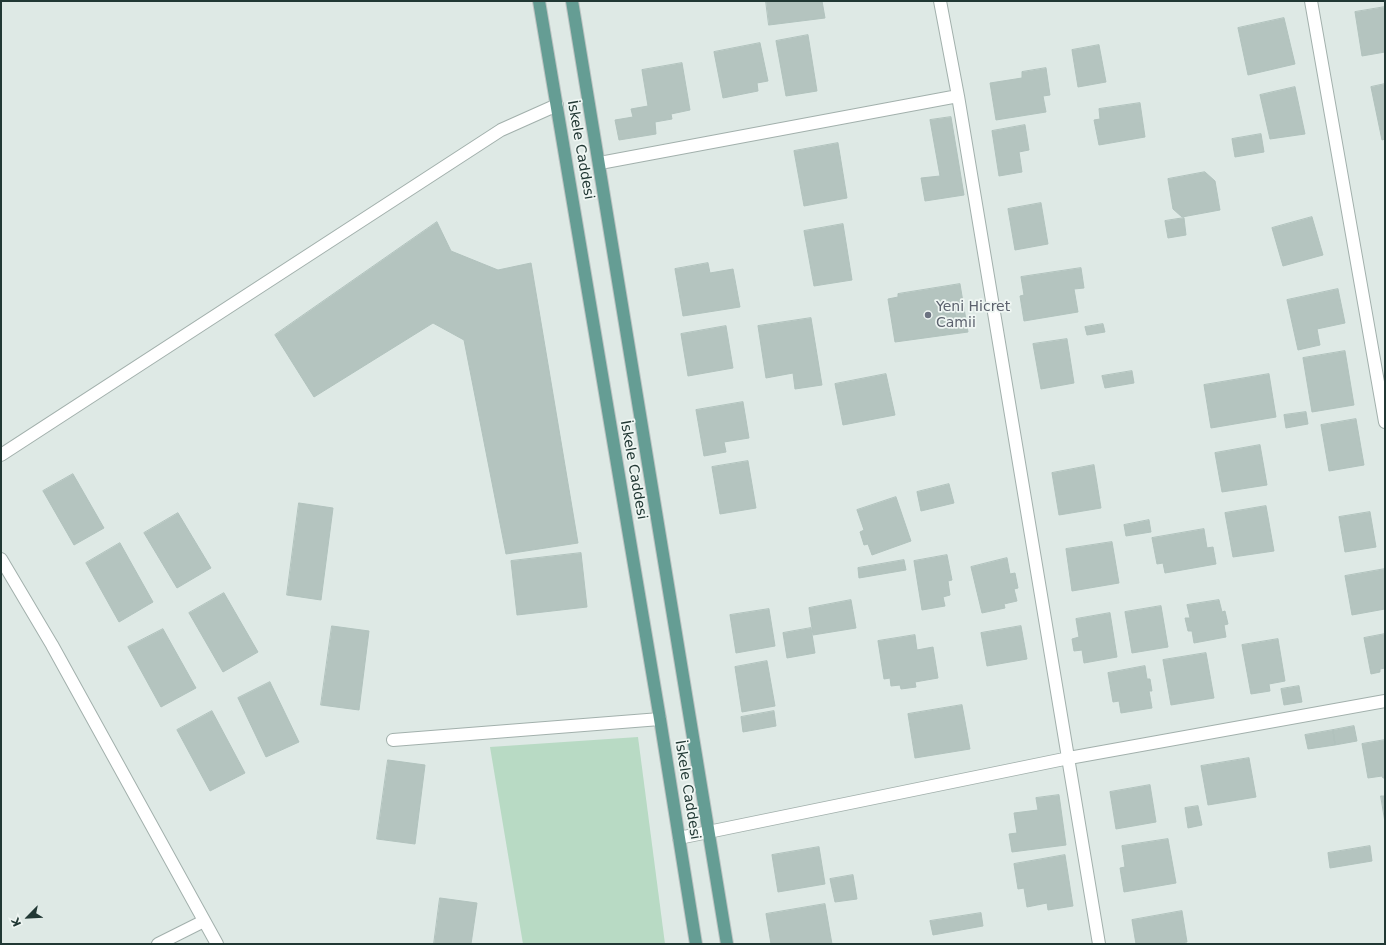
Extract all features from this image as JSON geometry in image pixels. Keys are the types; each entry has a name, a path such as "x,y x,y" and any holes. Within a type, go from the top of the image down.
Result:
{"main road":[{"name":"İskele Caddesi","path":"539,1 660,719 696,944"},
{"path":"572,1 600,163 727,944"}],"street":[{"path":"940,1 958,96 1099,944"},
{"path":"1311,1 1385,422"},
{"path":"600,163 958,96"},
{"path":"1,455 501,130 557,105"},
{"path":"1,559 52,646 217,944"},
{"path":"679,838 1069,758 1385,701"},
{"path":"394,740 660,719"},
{"path":"158,944 204,921"}],"green space":[{"path":"638,737 665,944 523,944 490,747"}],"building":[{"path":"766,1 822,1 825,18 769,25"},
{"path":"1385,7 1385,52 1362,56 1355,12"},
{"path":"1284,18 1295,64 1248,75 1238,28"},
{"path":"808,35 817,91 786,96 776,41"},
{"path":"760,43 768,81 757,83 758,91 723,98 714,52"},
{"path":"1099,45 1106,82 1078,87 1072,50"},
{"path":"682,63 690,110 671,114 672,119 655,122 656,134 619,140 615,120 633,117 631,109 648,106 642,70"},
{"path":"1046,68 1050,95 1043,96 1046,112 996,120 990,83 1022,78 1022,72"},
{"path":"1385,84 1385,139 1382,140 1371,87"},
{"path":"1295,87 1305,134 1270,139 1260,95"},
{"path":"1140,103 1145,137 1099,145 1094,120 1100,119 1099,109"},
{"path":"951,117 964,195 925,201 921,178 940,176 930,120"},
{"path":"1025,125 1029,150 1019,152 1022,172 999,176 992,131"},
{"path":"1261,134 1264,152 1235,157 1232,139"},
{"path":"838,143 847,198 804,206 794,151"},
{"path":"1205,172 1215,181 1220,210 1182,217 1173,209 1168,179"},
{"path":"1041,203 1048,244 1015,250 1008,209"},
{"path":"1312,217 1323,255 1283,266 1272,228"},
{"path":"1184,218 1186,235 1168,238 1165,221"},
{"path":"437,222 451,251 498,270 531,263 578,543 506,554 464,340 433,323 314,397 275,335"},
{"path":"843,224 852,280 814,286 804,231"},
{"path":"708,263 710,273 733,269 740,307 683,316 675,269"},
{"path":"1081,268 1084,288 1074,289 1078,312 1024,321 1020,296 1024,295 1021,277"},
{"name":"Yeni Hicret Camii","path":"960,284 968,332 895,342 888,299 898,297 898,294"},
{"path":"1338,289 1345,323 1317,329 1320,345 1298,350 1287,300"},
{"path":"811,318 822,385 795,389 793,373 766,378 758,326"},
{"path":"1103,324 1105,332 1087,335 1085,327"},
{"path":"726,326 733,368 688,376 681,334"},
{"path":"1067,339 1074,383 1041,389 1033,344"},
{"path":"1345,351 1354,405 1312,412 1303,358"},
{"path":"1132,371 1134,383 1105,388 1102,376"},
{"path":"886,374 895,415 843,425 835,384"},
{"path":"1269,374 1276,417 1211,428 1204,385"},
{"path":"743,402 749,438 724,442 726,452 704,456 696,410"},
{"path":"1306,412 1308,424 1286,428 1284,415"},
{"path":"1356,419 1364,465 1329,471 1321,425"},
{"path":"1260,445 1267,485 1222,492 1215,453"},
{"path":"748,461 756,508 720,514 712,467"},
{"path":"1094,465 1101,508 1059,515 1052,473"},
{"path":"73,474 104,528 74,545 43,491"},
{"path":"949,484 954,503 921,511 917,492"},
{"path":"896,497 911,541 872,555 868,544 864,545 860,532 864,530 857,510"},
{"path":"299,503 333,508 321,600 287,595"},
{"path":"1266,506 1274,551 1233,557 1225,513"},
{"path":"1370,512 1376,547 1345,552 1339,517"},
{"path":"178,513 211,568 177,588 144,533"},
{"path":"1149,520 1151,532 1126,536 1124,525"},
{"path":"1204,529 1207,548 1213,547 1216,564 1165,573 1163,563 1157,564 1152,538"},
{"path":"1112,542 1119,583 1072,591 1066,549"},
{"path":"120,543 153,602 119,622 86,563"},
{"path":"581,553 587,607 517,615 511,561"},
{"path":"947,555 952,580 948,581 950,595 943,597 945,606 922,610 914,561"},
{"path":"1007,558 1010,574 1015,573 1018,588 1014,589 1017,601 1004,604 1005,608 982,613 971,567"},
{"path":"904,560 906,570 859,578 858,568"},
{"path":"1385,569 1385,609 1352,615 1345,576"},
{"path":"224,593 258,652 223,672 189,613"},
{"path":"851,600 856,628 813,635 809,608"},
{"path":"1219,600 1222,612 1225,611 1228,624 1224,625 1226,637 1194,643 1192,631 1188,631 1185,618 1190,618 1187,605"},
{"path":"1161,606 1168,647 1132,653 1125,612"},
{"path":"769,609 775,646 736,653 730,615"},
{"path":"1110,613 1117,657 1084,663 1082,650 1074,651 1072,639 1079,637 1076,619"},
{"path":"332,626 369,631 359,710 321,705"},
{"path":"1021,626 1027,659 987,666 981,633"},
{"path":"811,628 815,653 787,658 783,633"},
{"path":"163,629 196,688 161,707 128,647"},
{"path":"1385,634 1385,668 1380,669 1380,672 1371,674 1364,638"},
{"path":"915,635 917,650 933,647 938,678 915,682 916,687 901,689 900,685 891,686 890,678 884,679 878,641"},
{"path":"1278,639 1285,681 1269,684 1270,691 1251,694 1242,645"},
{"path":"1206,653 1214,698 1171,705 1163,660"},
{"path":"767,661 775,706 742,712 735,667"},
{"path":"1145,666 1147,679 1150,679 1152,691 1149,691 1152,708 1121,713 1119,701 1113,702 1108,673"},
{"path":"270,682 299,742 266,757 238,698"},
{"path":"1299,686 1302,702 1284,705 1281,689"},
{"path":"962,705 970,749 915,758 908,714"},
{"path":"212,711 245,773 210,791 177,730"},
{"path":"774,711 776,726 743,732 741,717"},
{"path":"1354,726 1357,741 1335,745 1333,730"},
{"path":"1333,730 1335,745 1308,749 1305,735"},
{"path":"1385,740 1385,778 1382,776 1368,778 1362,744"},
{"path":"1249,758 1256,797 1208,805 1201,766"},
{"path":"388,760 425,765 415,844 377,839"},
{"path":"1150,785 1156,822 1116,829 1110,792"},
{"path":"1059,795 1066,845 1012,852 1009,834 1017,833 1014,813 1038,810 1036,798"},
{"path":"1381,796 1385,796 1385,822"},
{"path":"1198,806 1202,825 1188,828 1185,808"},
{"path":"1168,839 1176,883 1124,892 1120,868 1125,867 1122,846"},
{"path":"1370,846 1372,861 1330,868 1328,853"},
{"path":"819,847 825,884 778,892 772,855"},
{"path":"1065,855 1073,906 1048,910 1047,903 1027,907 1024,888 1018,889 1014,864"},
{"path":"853,875 857,899 835,902 830,879"},
{"path":"440,898 477,903 471,944 434,944"},
{"path":"825,904 832,944 771,944 766,914"},
{"path":"1182,911 1187,942 1176,944 1136,944 1132,920"},
{"path":"981,913 983,926 933,935 930,921"}],"place":[{"name":"Yeni Hicret Camii","path":"928,315"}]}
